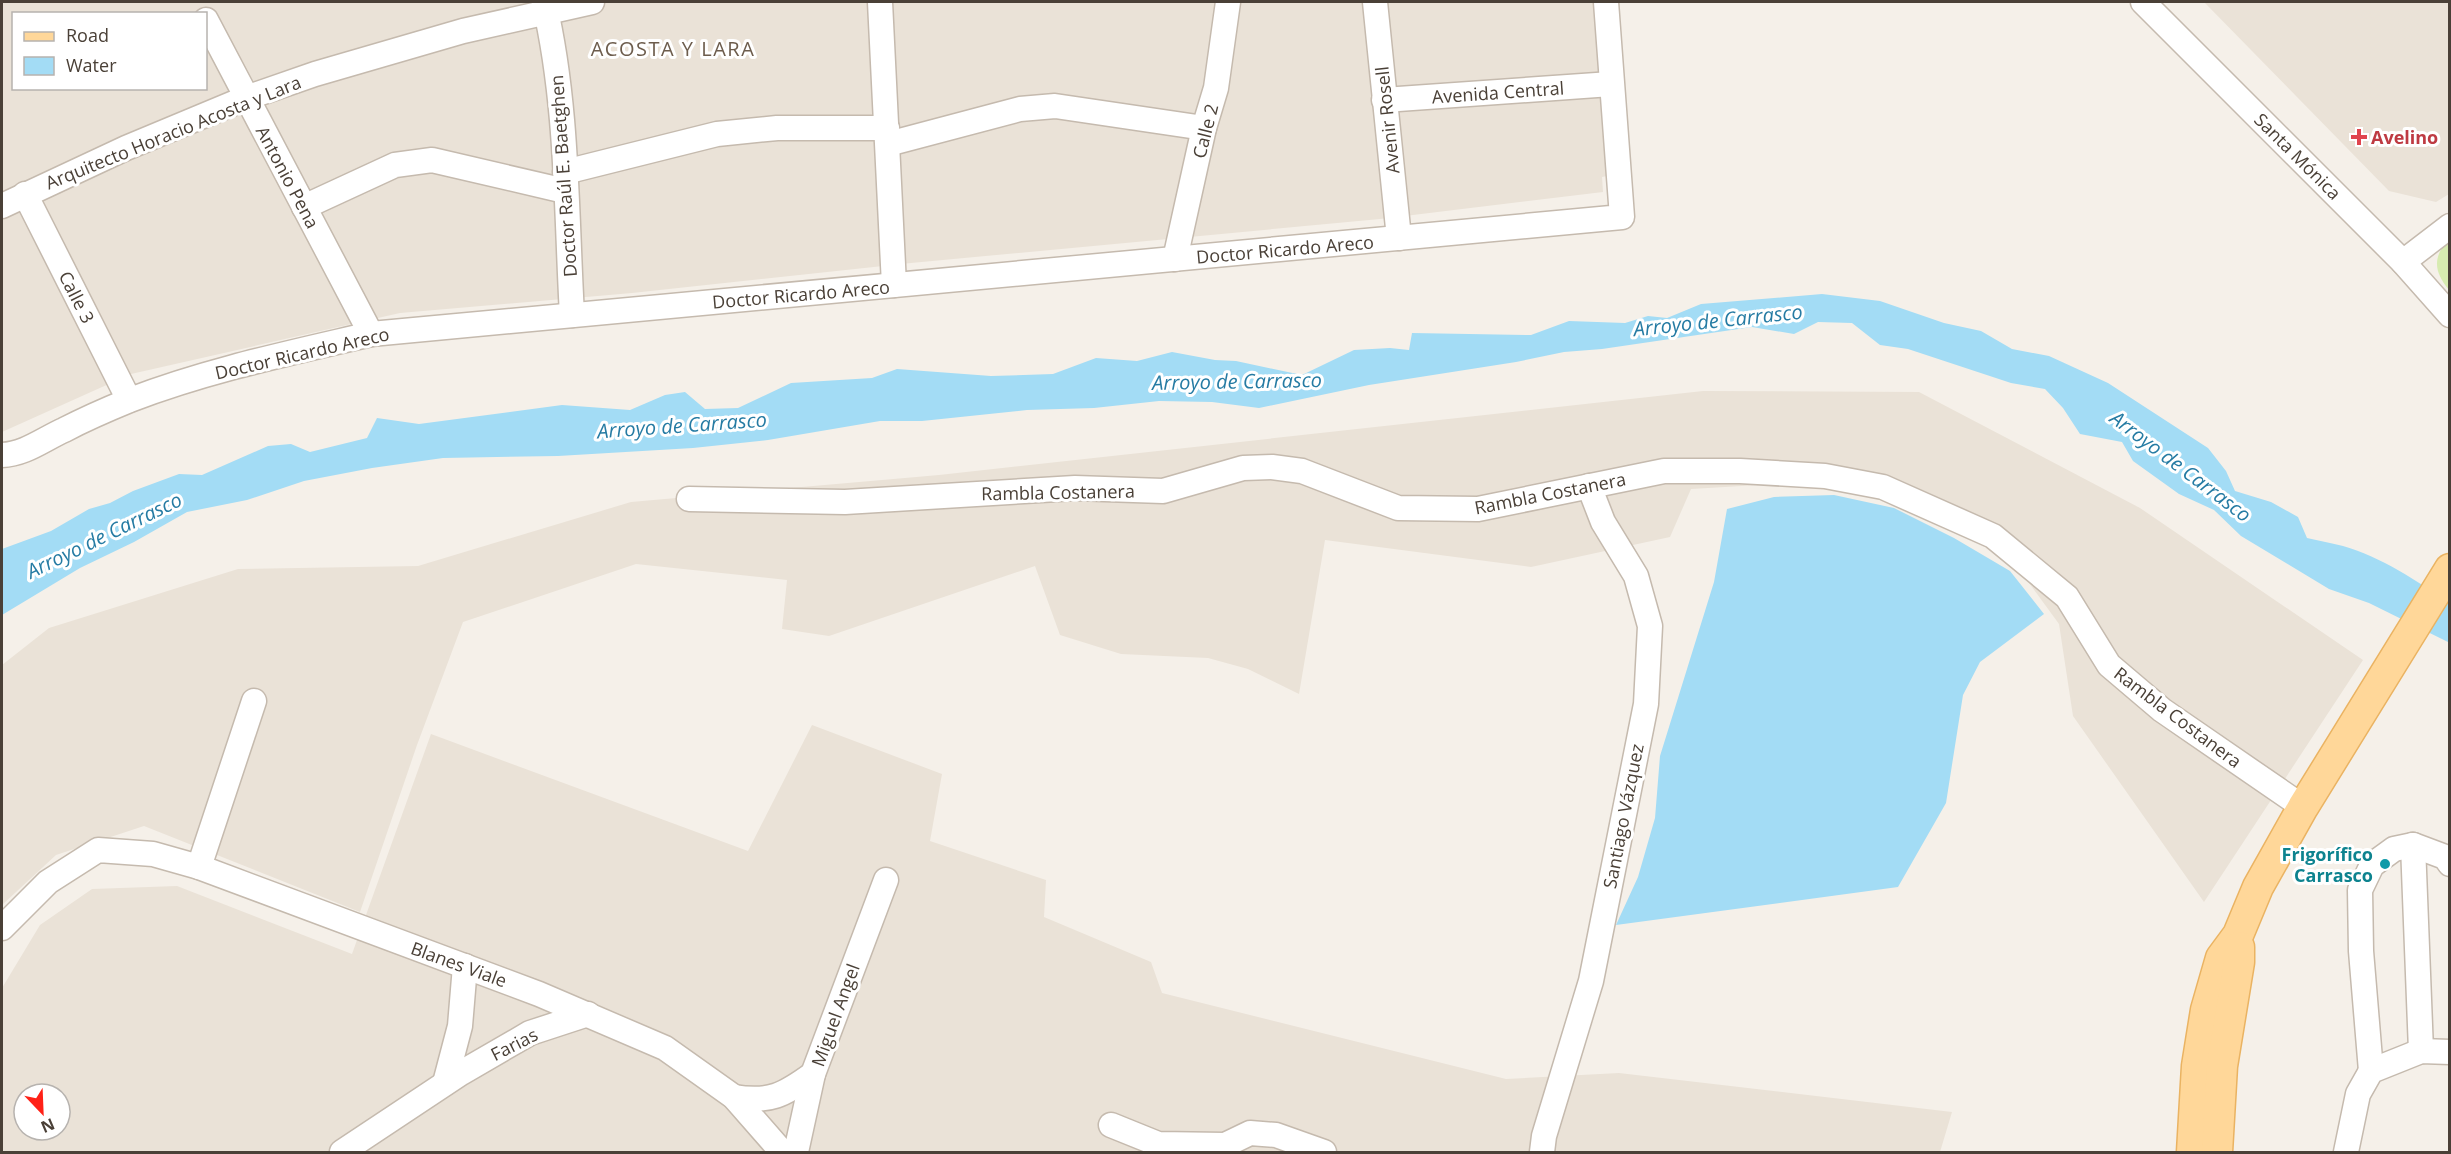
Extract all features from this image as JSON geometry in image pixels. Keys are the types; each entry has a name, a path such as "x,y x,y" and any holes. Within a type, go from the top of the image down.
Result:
{"main road":[{"path":"2192,1152 2197,1066 2206,1010 2221,958 2238,935 2258,887 2302,807 2450,569"},
{"path":"2217,1152 2222,1066 2239,962 2238,935"}],"street":[{"name":"Arquitecto Horacio Acosta y Lara","path":"2,206 126,148 246,98 315,74 545,7 592,2"},
{"path":"880,2 894,285"},
{"name":"Calle 2","path":"1175,259 1204,128 1216,88 1228,2"},
{"name":"Avenir Rosell","path":"1375,2 1399,238"},
{"path":"1606,2 1611,84"},
{"name":"Santa Mónica","path":"2143,2 2403,262 2450,315"},
{"name":"Doctor Raúl E. Baetghen","path":"545,7 558,86 572,315"},
{"name":"Antonio Pena","path":"207,22 371,334"},
{"name":"Avenida Central","path":"1384,100 1611,84"},
{"name":"Doctor Ricardo Areco","path":"2,455 18,455 63,430 129,400 243,364 371,334 1622,217 1611,84"},
{"path":"304,207 395,165 432,160 565,182 717,134 777,128 887,136 1020,109 1055,106 1204,128"},
{"name":"Calle 3","path":"25,194 129,400"},
{"path":"2403,262 2450,226"},
{"name":"Rambla Costanera","path":"689,499 845,502 1075,488 1163,490 1244,468 1272,467 1302,471 1398,508 1478,509 1664,471 1740,471 1825,476 1883,487 1993,536 2067,597 2109,665 2162,710 2302,807"},
{"name":"Santiago Vázquez","path":"1542,1152 1544,1136 1591,981 1646,704 1650,626 1636,576 1602,522 1589,486"},
{"path":"199,867 254,701"},
{"path":"2346,1152 2358,1094 2371,1071 2361,951 2360,890 2372,865 2394,849 2413,845 2445,857 2450,864"},
{"path":"2413,845 2421,1051"},
{"name":"Blanes Viale","path":"2,928 48,882 98,850 153,854 199,867 465,966 588,1014 665,1048 734,1097 782,1152"},
{"name":"Miguel Angel","path":"796,1152 813,1074 886,880"},
{"path":"446,1083 460,1026 465,966"},
{"name":"Farias","path":"342,1152 446,1083 530,1033 588,1014"},
{"path":"2371,1071 2421,1051 2450,1052"},
{"path":"734,1097 757,1100 776,1096 792,1089 813,1074"},
{"path":"1111,1125 1158,1144 1224,1149 1250,1133 1276,1135 1324,1152"}],"shaded area":[{"path":"2,2 1594,2 1607,176 1602,177 1603,192 1380,219 911,263 632,293 400,313 131,374 2,432"},
{"path":"2204,2 2449,2 2449,194 2436,202 2389,191"},
{"path":"1703,391 1919,392 2140,508 2363,660 2204,902 2073,716 2059,624 2016,565 1974,535 1880,493 1793,483 1691,489 1670,537 1531,567 1325,540 1299,694 1248,669 1208,658 1121,654 1060,635 1035,566 829,636 782,629 787,580 636,564 463,622 417,745 360,912 144,826 56,855 2,905 2,665 49,628 238,569 418,566 631,502 939,475"},
{"path":"812,725 942,774 930,841 1046,880 1044,917 1151,962 1162,993 1506,1079 1619,1073 1952,1112 1940,1152 2,1152 2,988 40,925 92,889 177,886 352,954 431,734 748,851"}],"green space":[{"path":"2449,239 2449,290 2440,277 2437,264 2440,252"}],"water":[{"name":"Arroyo de Carrasco","path":"1822,294 1880,301 1944,323 1981,331 2012,349 2049,356 2108,383 2208,448 2226,471 2235,491 2271,502 2298,517 2307,538 2343,546 2371,556 2449,602 2450,643 2369,603 2329,589 2241,536 2214,510 2179,494 2133,461 2122,442 2080,434 2063,408 2045,389 2011,383 1908,349 1880,345 1852,323 1818,322 1794,334 1752,327 1602,349 1564,352 1516,362 1369,385 1259,408 1212,402 1159,401 1094,408 1027,410 922,421 880,421 768,440 693,448 558,456 443,458 372,468 304,481 247,500 187,512 134,542 80,568 2,615 2,549 51,531 89,509 110,503 133,491 179,474 202,475 268,446 291,444 310,452 367,438 377,418 419,424 562,405 630,410 665,395 685,392 705,409 738,408 791,383 872,378 897,369 991,376 1053,374 1096,358 1137,361 1172,352 1215,360 1236,361 1302,375 1354,350 1390,348 1409,350 1412,333 1531,335 1569,321 1625,323 1648,316 1667,318 1701,304"},
{"path":"1834,495 1894,508 1954,538 2010,571 2044,614 1980,662 1963,695 1946,803 1898,887 1616,925 1638,877 1655,818 1660,756 1714,582 1727,509 1774,497"}],"place":[{"name":"Avelino","path":"2359,137"},
{"name":"Frigorífico Carrasco","path":"2385,864"}],"district":[{"name":"ACOSTA Y LARA","path":"673,48"}]}
